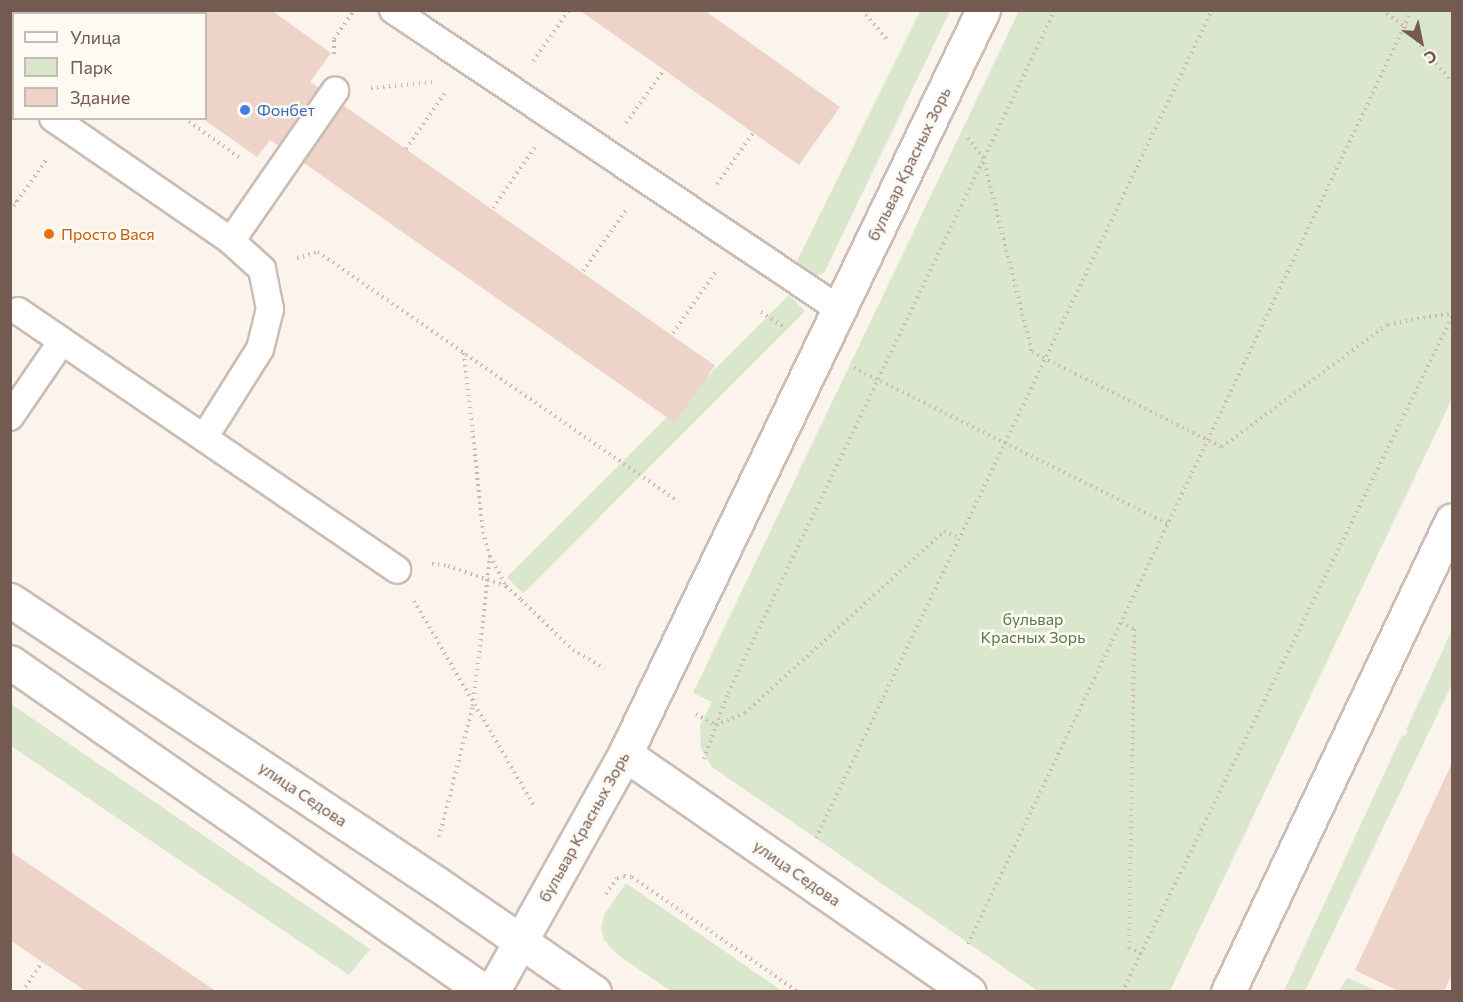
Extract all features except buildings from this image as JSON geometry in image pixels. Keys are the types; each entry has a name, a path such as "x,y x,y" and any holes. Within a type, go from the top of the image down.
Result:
{"street":[{"name":"бульвар Красных Зорь","path":"492,992 625,754 983,10"},
{"path":"1228,992 1452,520"},
{"name":"улица Седова","path":"10,600 594,992"},
{"path":"10,662 485,992"},
{"name":"улица Седова","path":"625,754 969,992"}],"lane":[{"path":"393,10 461,70 513,91 839,309"},
{"path":"231,241 335,91"},
{"path":"56,120 231,241 262,269 270,309 260,349 204,438"},
{"path":"18,311 397,570"},
{"path":"10,417 62,341"}],"path":[{"path":"354,10 334,39 335,91 461,70"},
{"path":"513,91 569,10"},
{"path":"862,10 889,42"},
{"path":"701,769 728,693 1055,10"},
{"path":"813,845 1212,10"},
{"path":"1382,10 1405,27 1452,82"},
{"path":"965,951 1413,10"},
{"path":"406,149 461,70"},
{"path":"605,153 664,70"},
{"path":"493,208 554,119"},
{"path":"187,120 273,181"},
{"path":"696,213 753,133"},
{"path":"983,158 1032,352 1222,447 1388,324 1452,315"},
{"path":"10,211 34,177"},
{"path":"583,271 646,180"},
{"path":"10,198 17,202"},
{"path":"673,333 738,241"},
{"path":"262,269 318,252 678,501"},
{"path":"1122,992 1452,315"},
{"path":"464,353 483,532 490,556 506,586 573,650 604,668"},
{"path":"877,381 1168,524"},
{"path":"716,725 745,713 944,531 959,538"},
{"path":"438,841 473,706 490,556"},
{"path":"506,586 448,566 430,564 397,570 473,706 535,807"},
{"path":"1121,623 1134,629 1129,948 1142,954"},
{"path":"696,714 716,725"},
{"path":"606,894 617,878 632,877 798,992"},
{"path":"22,992 42,962"}],"green space":[{"path":"920,11 950,11 824,273 813,277 795,265"},
{"name":"бульвар Красных Зорь","path":"1019,11 1452,11 1452,399 1170,991 1038,991 712,767 701,749 700,725 712,702 693,693"},
{"path":"789,295 805,311 523,593 507,577"},
{"path":"1452,630 1452,684 1305,991 1284,991 1402,735 1405,736 1408,731 1406,730"},
{"path":"10,705 370,949 349,975 11,746"},
{"path":"626,883 782,991 671,991 619,956 604,940 601,928 604,915"},
{"path":"1347,978 1378,991 1339,991"}],"place":[{"name":"Фонбет","path":"245,110"},
{"name":"Просто Вася","path":"49,234"}]}
